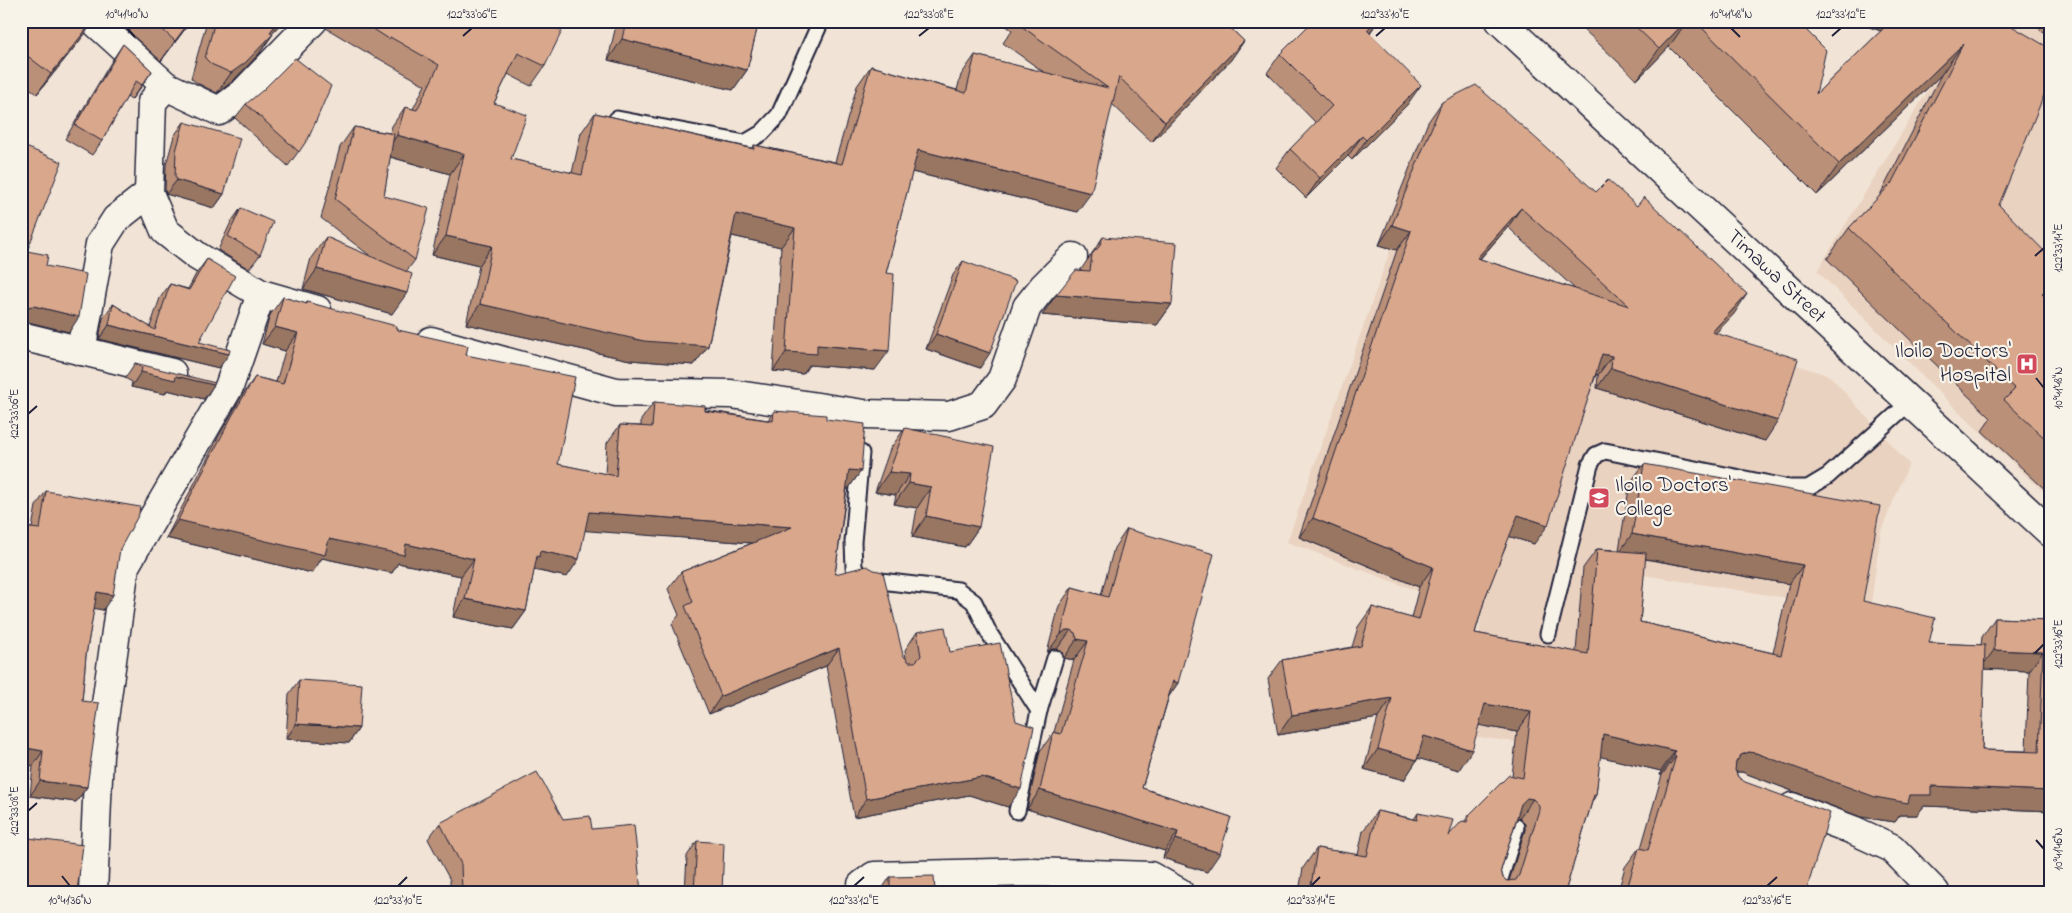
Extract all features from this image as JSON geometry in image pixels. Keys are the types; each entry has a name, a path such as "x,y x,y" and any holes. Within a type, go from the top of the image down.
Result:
{"street":[{"path":"94,21 166,86 219,111 242,94 313,21"},
{"name":"Timawa Street","path":"1500,21 2051,533"},
{"path":"166,86 152,102 149,193 165,230 197,256 260,294 337,315"},
{"path":"81,352 100,244 116,219 149,193"},
{"path":"405,334 616,392 731,394 864,414 949,416 984,404 1002,379 1027,307 1043,287 1073,257"},
{"path":"92,892 98,755 125,566 229,387 260,294"},
{"path":"21,336 229,387"},
{"path":"1773,800 1853,830 1892,848 1934,892"},
{"path":"862,892 862,885 874,876 1032,872 1150,876 1179,892"}],"lane":[{"path":"617,119 745,143 762,133 779,115 821,21"},
{"path":"1548,634 1590,465 1596,455 1605,451 1790,488 1808,488 1828,476 1910,402"},
{"path":"864,414 853,542 854,568 863,579 958,590 974,602 989,633 1039,711"},
{"path":"880,582 884,599"},
{"path":"1017,811 1039,711 1055,658"},
{"path":"1496,892 1516,827"}],"shaded area":[{"path":"1895,21 2051,21 2051,499 1958,411 1817,271 1941,69"},
{"name":"Iloilo Doctors' College","path":"1397,231 1830,376 1909,464 1881,531 1870,611 1643,575 1614,755 1470,736 1481,615 1287,542"}],"building":[{"path":"21,21 93,21 51,74 21,51 21,41 27,34 21,30"},
{"path":"153,21 190,21 175,41"},
{"path":"215,21 279,21 270,32 273,34 245,63 231,73 211,64 205,58"},
{"path":"361,21 549,21 548,24 562,31 545,66 518,53 494,103 527,115 511,159 582,175 595,113 754,149 754,145 842,164 871,66 966,93 975,55 1108,88 1017,23 1018,21 1223,21 1244,41 1165,122 1119,77 1091,193 918,150 886,273 894,274 889,351 817,345 817,354 786,352 795,228 736,214 708,346 644,341 480,304 492,246 446,236 464,154 397,135 405,107 417,110 439,65 390,37 389,39"},
{"path":"626,21 759,21 747,70 622,39"},
{"path":"1313,21 1376,21 1367,30 1421,85 1366,140 1362,136 1320,178 1290,149 1332,106 1280,54"},
{"path":"1630,21 1686,21 1659,49"},
{"path":"1695,21 1797,21 1826,50 1816,94 1891,21 2003,21 2051,49 2051,78 1999,205 2051,258 2051,286 2042,294 2051,302 2051,444 2004,400 2015,389 1849,228 1891,184 1963,44 1839,164"},
{"path":"123,44 152,71 142,85 136,81 102,141 75,125"},
{"path":"295,58 331,86 309,137 299,152 246,104"},
{"path":"1476,85 1596,192 1608,180 1637,206 1644,197 1747,294 1712,332 1798,359 1778,421 1611,368 1612,356 1602,354 1548,525 1518,515 1485,598 1475,633 1588,654 1597,549 1646,553 1640,622 1781,655 1803,565 1632,534 1644,464 1880,506 1863,601 1935,618 1929,643 1985,645 1982,750 2039,752 2043,652 1994,650 1995,618 2051,620 2051,791 1931,786 1931,795 1910,795 1908,803 1875,797 1749,752 1741,755 1736,762 1735,770 1738,777 1745,782 1830,813 1806,892 1626,892 1639,848 1648,850 1676,756 1674,755 1675,751 1603,734 1596,795 1594,795 1565,892 1310,892 1317,848 1367,856 1377,811 1417,820 1418,813 1453,820 1448,836 1462,821 1467,822 1470,814 1509,775 1523,778 1531,712 1485,704 1472,750 1424,736 1417,760 1378,749 1392,698 1292,715 1282,660 1361,646 1372,607 1419,620 1433,567 1313,518 1411,231 1392,225 1442,102","holes":["1521,208 1629,306 1477,258","1527,798 1533,799 1539,805 1539,810 1519,875 1516,880 1507,881 1503,878 1501,870 1521,804"]},
{"path":"184,122 240,138 224,194 177,180 175,176 176,151"},
{"path":"354,127 394,134 384,196 429,208 415,260 335,199"},
{"path":"21,145 62,162 27,251 48,255 46,266 86,274 79,317 34,306 21,310"},
{"path":"241,208 273,222 260,255 228,236"},
{"path":"326,237 412,274 407,293 317,269"},
{"path":"1103,237 1177,243 1172,304 1056,295 1076,270 1090,271 1092,254 1099,247"},
{"path":"207,259 235,276 199,342 230,350 229,354 109,325 113,304 155,330 170,284 189,290"},
{"path":"963,261 1016,281 990,353 936,334"},
{"path":"283,297 396,326 398,330 468,346 466,355 575,377 558,464 616,476 620,425 652,427 654,402 705,406 705,411 773,421 774,411 826,415 826,419 865,424 861,471 849,470 835,574 867,566 883,572 903,655 909,662 915,662 921,656 917,632 945,627 950,652 1000,643 1016,721 1034,727 1021,789 982,777 866,799 839,648 721,696 685,606 693,602 681,572 792,527 589,512 579,559 540,551 539,557 537,556 526,611 465,599 474,559 406,544 404,555 329,539 325,555 178,520 232,416 255,377 283,384 298,333 275,327"},
{"path":"135,363 215,383 214,385 176,376 175,380 141,372 142,368"},
{"path":"21,382 25,382 26,420 21,420"},
{"path":"905,428 994,447 979,527 926,516 931,487 909,483 910,474 889,472"},
{"path":"46,491 140,507 139,514 120,549 113,595 97,592 86,655 82,701 99,703 87,787 40,781 43,751 21,747 21,527 40,529"},
{"path":"1127,529 1214,554 1178,683 1173,681 1142,788 1231,817 1220,853 1176,839 1178,832 1040,790 1053,732 1061,734 1088,641 1077,639 1075,633 1071,630 1066,630 1061,634 1072,587 1108,597"},
{"path":"299,680 362,684 359,728 296,724"},
{"path":"537,772 563,819 590,816 592,829 634,825 641,892 462,892 461,864 440,823"},
{"path":"21,837 83,845 77,892 21,892"},
{"path":"697,841 724,843 722,892 694,892"},
{"path":"934,876 935,892 890,892 890,877"},
{"path":"293,889 401,891 401,892 292,892"}],"place":[{"name":"Iloilo Doctors' Hospital","path":"2027,364"},
{"name":"Iloilo Doctors' College","path":"1599,498"}]}
